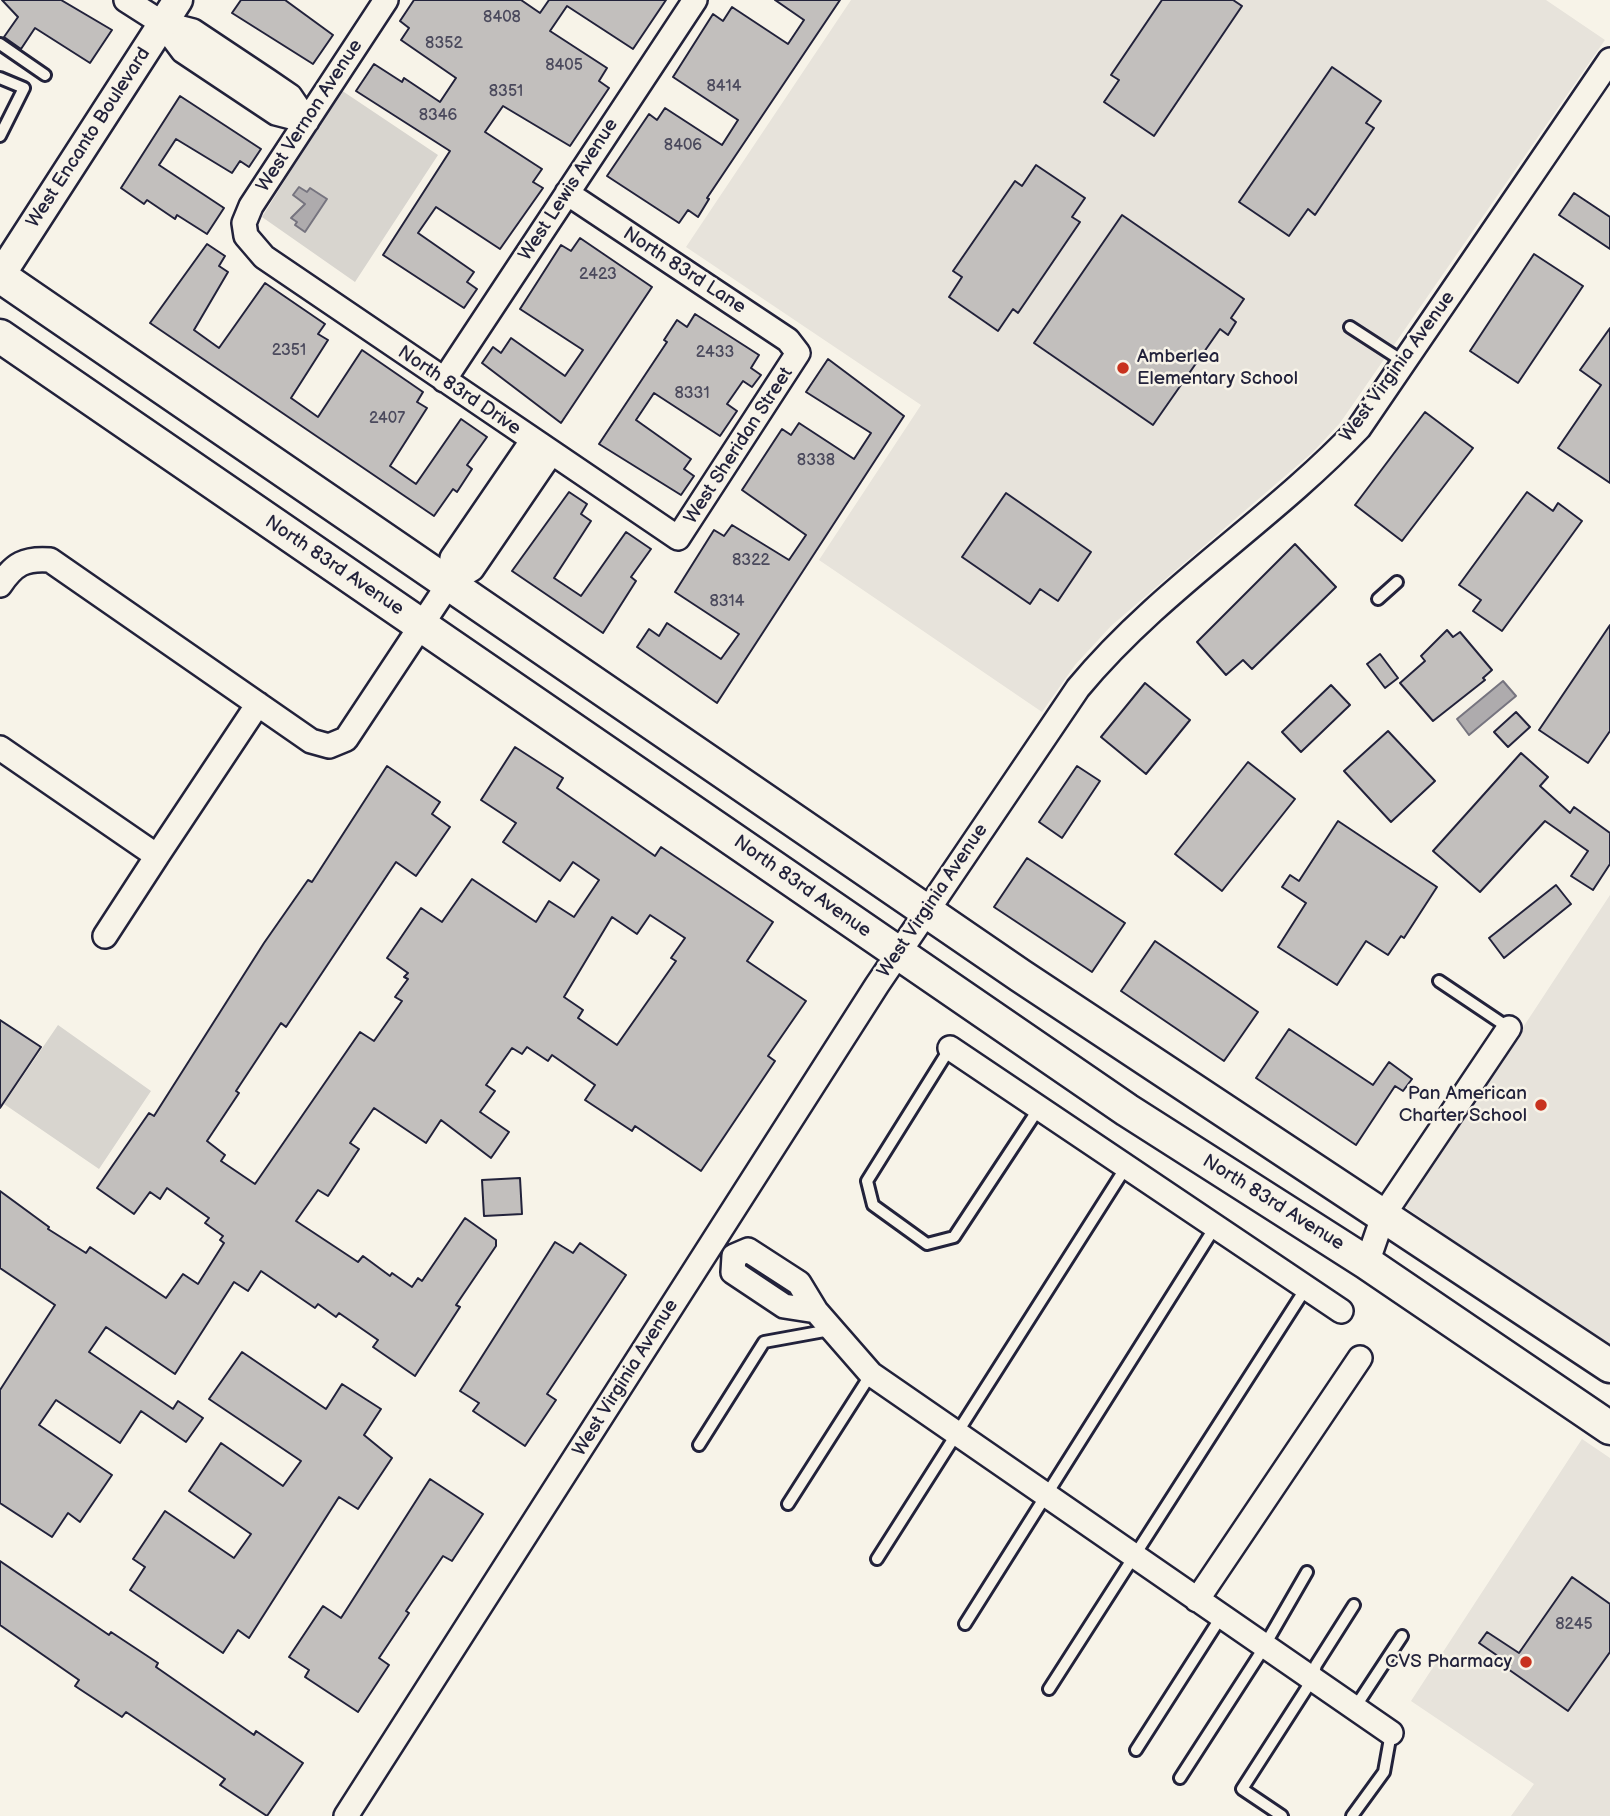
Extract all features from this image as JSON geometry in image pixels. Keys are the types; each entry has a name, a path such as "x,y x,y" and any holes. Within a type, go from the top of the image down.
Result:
{"main road":[{"path":"0,276 450,582 926,911 1610,1366"},
{"name":"North 83rd Avenue","path":"0,336 1127,1110 1367,1262 1610,1428"}],"street":[{"path":"126,0 162,23 192,31 241,77 290,96 307,121"},
{"name":"West Encanto Boulevard","path":"0,276 178,0"},
{"name":"West Vernon Avenue","path":"246,236 244,223 251,206 386,0"},
{"name":"West Lewis Avenue","path":"444,380 695,0"},
{"name":"West Virginia Avenue","path":"346,1816 898,954 1078,688 1112,646 1331,458 1359,428 1610,60"},
{"name":"North 83rd Lane","path":"567,193 788,340 798,353"},
{"name":"North 83rd Drive","path":"246,236 264,257 678,538"},
{"name":"West Sheridan Street","path":"678,538 798,353"},
{"path":"450,582 452,558 490,503 542,447"},
{"path":"0,585 12,568 30,559 50,560 311,741 329,746 346,739 450,582 472,569 509,516 542,447"},
{"path":"490,503 509,516"},
{"path":"105,936 258,704"},
{"path":"0,748 157,856"},
{"path":"1367,1262 1384,1214 1509,1028"},
{"path":"950,1048 1340,1311"},
{"path":"712,1242 734,1256 733,1272 784,1306 816,1311 871,1374 1391,1734"},
{"path":"1196,1600 1360,1358"}],"lane":[{"path":"0,44 45,75"},
{"path":"0,78 24,88 0,136"},
{"path":"1350,327 1404,362"},
{"path":"1378,598 1397,582"},
{"path":"1439,981 1509,1028"},
{"path":"950,1048 867,1181 873,1205 927,1244 954,1237 1039,1108"},
{"path":"877,1559 1126,1167"},
{"path":"965,1624 1215,1227"},
{"path":"1049,1689 1306,1288"},
{"path":"699,1445 764,1342 832,1329"},
{"path":"788,1504 871,1374"},
{"path":"1180,1778 1258,1657 1262,1645 1307,1572"},
{"path":"1282,1816 1242,1789 1312,1680 1316,1665 1354,1605"},
{"path":"1136,1750 1220,1617"},
{"path":"1354,1709 1402,1636"},
{"path":"1352,1816 1384,1772 1391,1734"}],"shaded area":[{"name":"Amberlea Elementary School","path":"851,0 1546,0 1605,40 1340,423 1313,452 1111,626 1075,665 1042,712 819,560 921,405 686,247"},
{"path":"341,90 438,155 355,282 262,217"},
{"path":"299,187 307,192 310,188 327,199 305,232 295,225 297,222 291,218 305,204 293,195"},
{"path":"1503,681 1516,696 1469,735 1457,719"},
{"name":"Pan American Charter School","path":"1610,895 1610,1348 1405,1207"},
{"path":"58,1025 151,1091 99,1169 4,1104"},
{"path":"1582,1439 1610,1458 1610,1816 1511,1816 1534,1784 1411,1701"}],"building":[{"path":"2,0 61,0 112,30 90,63 35,28 21,49 4,37 18,17"},
{"path":"241,0 285,0 333,35 313,64 232,13"},
{"path":"414,0 521,0 540,13 549,0 666,0 633,49 567,6 550,31 607,68 599,81 609,88 570,146 503,106 485,132 542,169 533,182 543,188 500,249 436,207 418,233 474,272 467,282 477,289 464,308 383,255 450,151 356,91 374,64 402,82 404,78 440,102 456,78 401,40 409,28 400,21"},
{"path":"775,0 840,0 707,198 709,199 698,217 688,210 679,223 607,176 649,114 657,120 665,108 722,145 738,120 673,77 713,14 723,21 732,7 788,44 804,20"},
{"path":"1162,0 1233,0 1242,6 1154,136 1104,102 1119,80 1111,75"},
{"path":"1332,67 1381,101 1366,123 1374,128 1315,215 1308,209 1289,236 1239,202"},
{"path":"180,96 261,149 249,167 240,161 232,173 176,139 159,165 224,208 207,234 177,215 175,219 147,200 144,204 121,188"},
{"path":"1036,165 1085,198 1072,217 1080,222 1018,313 1013,309 998,331 949,297 962,277 953,271 1015,181 1022,186"},
{"path":"1574,193 1610,217 1610,249 1559,215"},
{"path":"1122,215 1244,299 1231,318 1236,322 1228,335 1220,329 1153,425 1034,343"},
{"path":"580,238 652,287 561,423 482,363 493,347 501,353 511,338 565,376 583,350 520,309 561,245 571,251"},
{"path":"207,244 225,256 219,266 228,272 194,330 219,348 265,283 325,324 318,334 328,340 291,398 318,417 362,350 423,392 417,402 427,408 390,466 416,484 461,419 487,437 467,465 472,469 457,492 453,489 434,516 150,323"},
{"path":"1534,254 1583,286 1518,383 1470,351"},
{"path":"695,314 759,355 751,368 761,375 752,387 743,381 727,404 737,411 720,436 654,393 636,420 691,459 684,469 694,476 681,495 599,444 667,342 664,340 677,320 687,327"},
{"path":"1610,328 1610,483 1558,448 1601,385 1580,370"},
{"path":"828,359 904,416 717,703 637,647 649,629 659,636 667,623 721,659 739,634 675,592 714,530 724,536 732,525 789,560 806,535 742,490 782,429 791,435 799,423 854,459 871,433 806,392"},
{"path":"1425,412 1473,448 1402,541 1355,505"},
{"path":"569,492 587,504 581,514 591,521 554,578 581,596 626,532 651,549 631,577 636,581 603,633 512,571"},
{"path":"1527,492 1553,511 1558,503 1582,521 1502,631 1473,611 1481,600 1459,585"},
{"path":"1006,493 1091,552 1058,601 1040,589 1030,604 962,557"},
{"path":"1295,544 1336,587 1252,669 1243,660 1226,675 1197,642"},
{"path":"1610,625 1610,731 1588,763 1539,730"},
{"path":"1447,630 1453,637 1460,632 1492,670 1483,678 1485,680 1433,721 1400,683 1425,661 1421,656"},
{"path":"1380,654 1398,678 1385,688 1367,664"},
{"path":"1145,683 1190,720 1146,774 1101,737"},
{"path":"1331,685 1350,705 1301,752 1282,732"},
{"path":"1516,712 1530,727 1508,747 1494,732"},
{"path":"1388,731 1435,781 1391,822 1344,771"},
{"path":"515,747 563,778 557,788 655,856 661,847 773,922 747,961 806,1001 768,1056 775,1061 701,1171 635,1126 632,1131 585,1100 595,1085 552,1055 548,1061 527,1047 522,1054 512,1048 486,1085 495,1091 480,1112 509,1132 491,1158 441,1120 426,1143 374,1108 350,1143 359,1149 328,1196 318,1190 296,1221 358,1262 363,1256 390,1276 392,1273 412,1287 418,1278 422,1281 465,1218 496,1240 496,1246 456,1305 460,1307 415,1376 373,1347 378,1340 339,1313 336,1317 318,1304 315,1308 261,1271 248,1291 234,1282 175,1374 106,1327 89,1352 173,1409 178,1401 203,1418 186,1442 141,1411 120,1443 56,1400 39,1425 112,1475 80,1522 68,1513 52,1537 0,1503 0,1390 55,1305 0,1268 0,1191 49,1227 48,1229 86,1253 90,1247 166,1298 183,1274 198,1284 224,1243 220,1240 223,1236 205,1223 209,1218 167,1188 160,1199 150,1192 134,1214 97,1188 149,1113 154,1116 264,943 308,880 312,882 387,766 440,802 432,814 450,827 416,876 396,862 286,1027 281,1023 207,1141 225,1155 221,1161 255,1184 360,1032 374,1041 402,1001 395,997 408,979 404,977 408,973 387,958 421,908 442,922 472,879 536,922 549,901 574,917 599,880 573,862 560,881 503,842 516,823 481,800","holes":["650,915 685,938 671,958 676,961 617,1045 578,1018 583,1010 564,997 612,917 637,934"]},
{"path":"1521,753 1548,777 1540,786 1570,813 1574,807 1610,833 1610,864 1593,890 1571,876 1588,851 1545,821 1480,892 1433,851"},
{"path":"1248,762 1295,799 1222,891 1175,854"},
{"path":"1077,766 1100,781 1062,838 1039,822"},
{"path":"1338,821 1437,887 1404,938 1401,936 1388,955 1366,941 1337,985 1278,947 1306,903 1282,887 1290,875 1299,881"},
{"path":"1027,858 1125,923 1092,972 994,907"},
{"path":"1556,885 1571,904 1504,958 1489,938"},
{"path":"1155,941 1258,1012 1224,1061 1121,991"},
{"path":"0,1020 41,1047 0,1108"},
{"path":"1289,1029 1373,1085 1389,1062 1412,1079 1403,1091 1395,1086 1356,1145 1256,1078"},
{"path":"520,1178 522,1214 484,1216 482,1180"},
{"path":"555,1242 573,1253 580,1243 626,1275 547,1394 556,1400 525,1446 473,1411 479,1403 460,1391"},
{"path":"242,1352 326,1409 342,1384 381,1409 364,1435 392,1458 358,1509 339,1497 249,1638 238,1630 223,1653 130,1590 145,1567 133,1559 165,1511 234,1558 251,1534 189,1491 221,1443 283,1486 301,1461 209,1399"},
{"path":"430,1479 483,1514 452,1561 443,1556 406,1611 409,1613 379,1658 389,1665 358,1712 305,1677 309,1670 289,1657 323,1606 341,1618"},
{"path":"0,1561 109,1635 111,1632 158,1663 156,1667 254,1735 256,1731 303,1763 267,1816 220,1785 225,1779 126,1712 122,1717 75,1686 79,1680 0,1625"},
{"name":"CVS Pharmacy","path":"1572,1577 1610,1604 1610,1652 1568,1711 1508,1669 1511,1665 1479,1643 1487,1632 1519,1653"}],"place":[{"name":"Amberlea Elementary School","path":"1123,368"},
{"name":"Pan American Charter School","path":"1541,1105"},
{"name":"CVS Pharmacy","path":"1526,1662"}]}
